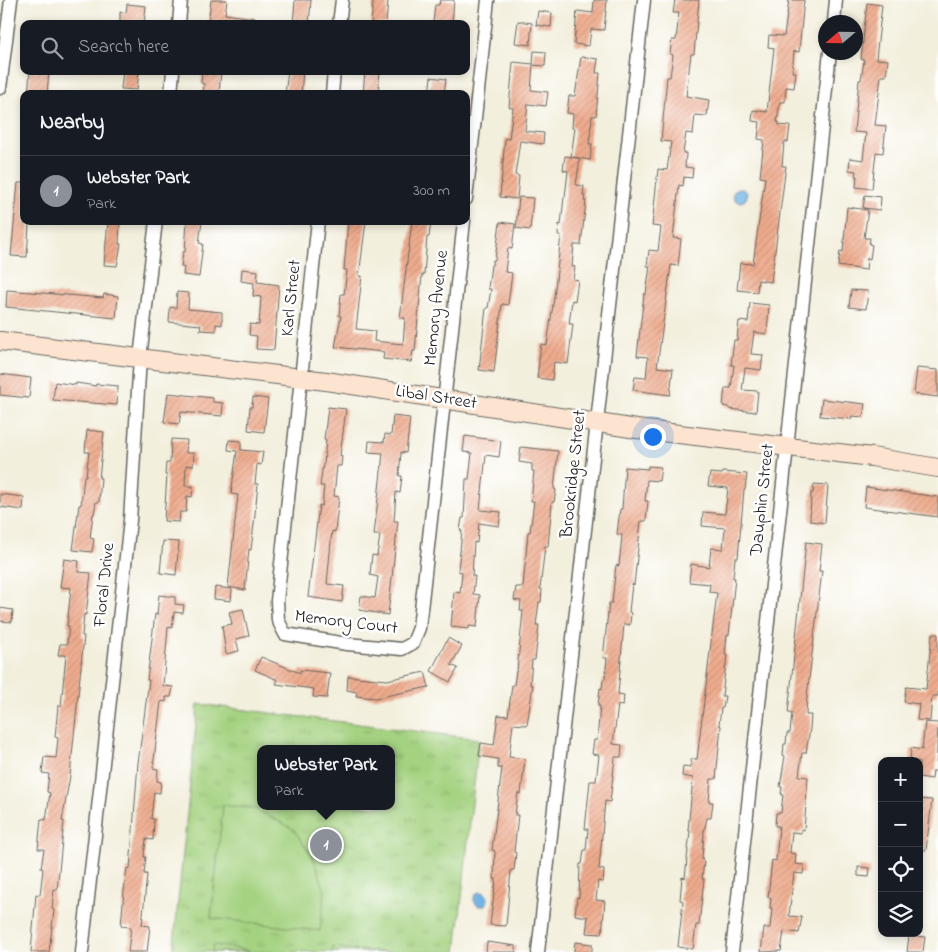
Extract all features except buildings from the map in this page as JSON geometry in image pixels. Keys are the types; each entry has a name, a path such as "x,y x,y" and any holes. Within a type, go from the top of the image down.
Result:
{"street":[{"path":"0,88 11,0"},
{"path":"179,20 181,0"},
{"path":"340,20 342,0"},
{"path":"470,163 488,0"},
{"name":"Brookridge Street","path":"538,952 644,0"},
{"path":"835,15 836,0"},
{"name":"Dauphin Street","path":"732,952 829,60"},
{"path":"171,90 173,75"},
{"path":"332,90 334,75"},
{"name":"Floral Drive","path":"82,952 130,520 140,358 156,225"},
{"name":"Karl Street","path":"301,378 318,225"},
{"name":"Memory Avenue","path":"444,399 464,225"},
{"name":"Libal Street","path":"0,341 301,378 598,423 786,448 872,457 938,460"},
{"name":"Memory Court","path":"301,378 277,601 278,620 285,634 347,644 402,648 414,643 419,628 444,399"},
{"name":"Libal Street","path":"872,457 938,468"}],"green space":[{"path":"198,704 479,739 456,952 173,952"},
{"path":"223,805 256,809 293,829 313,857 325,891 320,931 211,918"},
{"path":"213,945 246,950 250,952 212,952"},
{"path":"333,947 382,952 332,952"}],"water":[{"path":"740,188 745,190 747,195 745,200 740,202 735,200 733,195 735,190"},
{"path":"481,892 486,894 488,899 486,904 481,906 476,904 474,899 476,894"}],"place":[{"name":"Webster Park","path":"326,845"}]}
